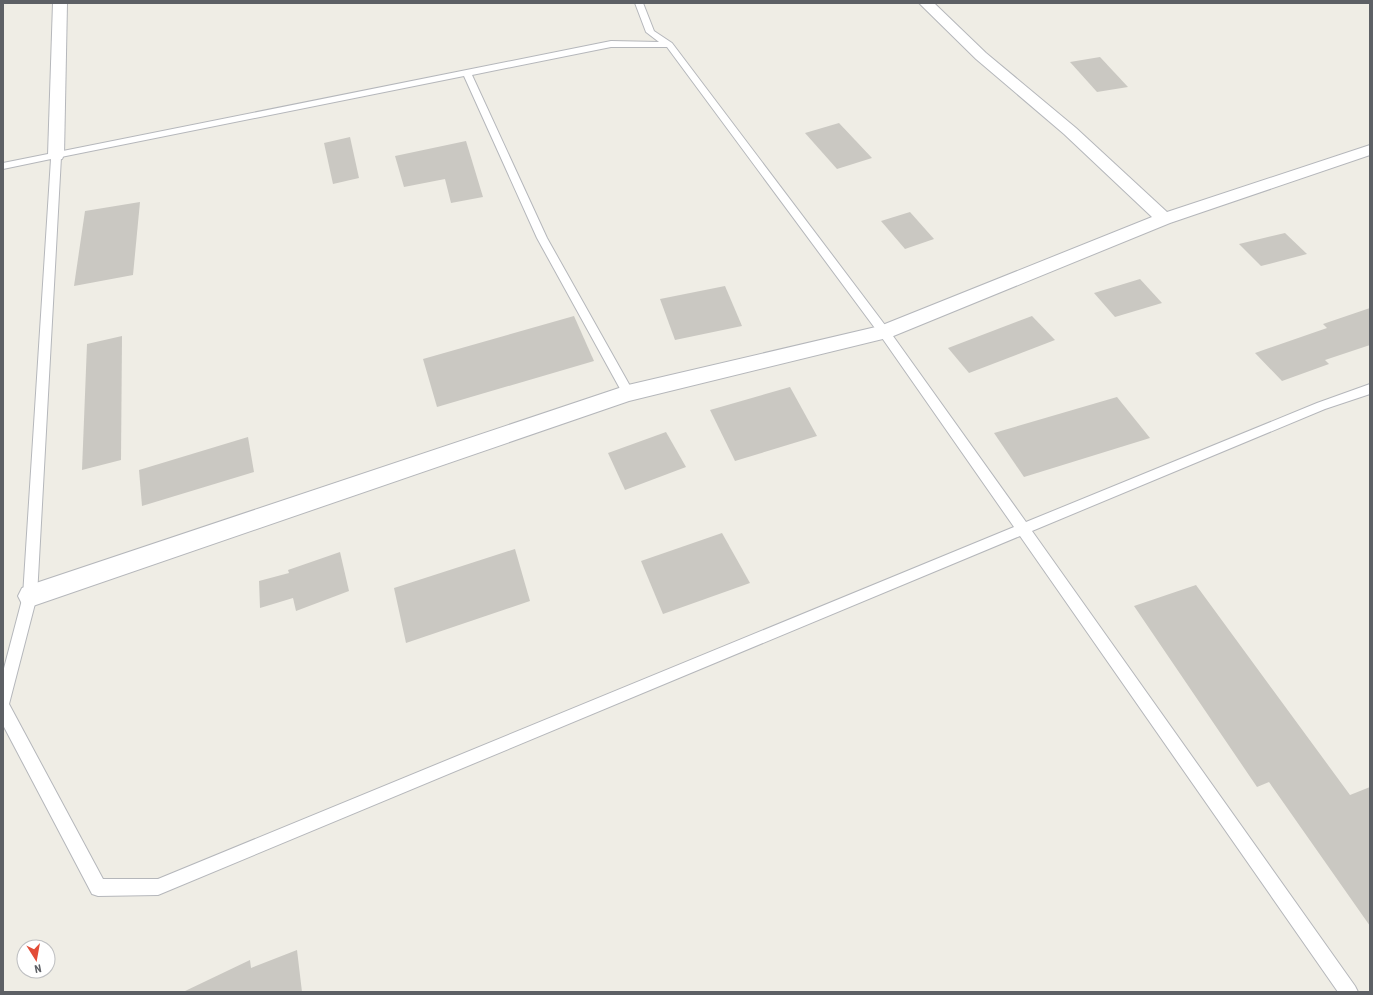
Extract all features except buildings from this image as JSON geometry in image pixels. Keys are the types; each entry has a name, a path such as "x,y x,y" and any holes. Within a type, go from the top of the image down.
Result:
{"street":[{"path":"56,155 60,3"},
{"path":"926,3 981,56 1070,131 1164,219"},
{"path":"30,596 628,393 884,332 1164,219 1370,150"}],"lane":[{"path":"639,3 650,32 669,45 884,332 1349,992"},
{"path":"3,166 611,44 669,45"},
{"path":"467,73 542,238 628,393"},
{"path":"3,700 30,596 56,155"},
{"path":"3,709 98,888 158,887 1321,406 1370,389"}]}
